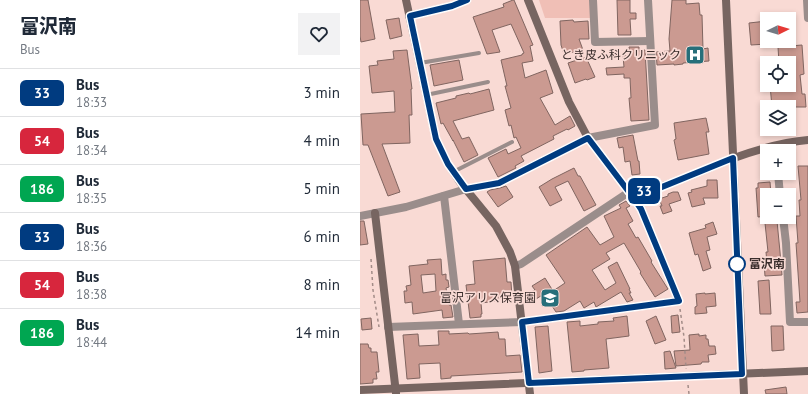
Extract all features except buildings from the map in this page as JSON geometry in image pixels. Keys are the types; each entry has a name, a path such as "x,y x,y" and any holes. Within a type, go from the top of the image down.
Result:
{"street":[{"path":"406,0 436,139 453,172 496,226 510,252 515,266 530,394"},
{"path":"410,16 452,6 467,0"},
{"path":"388,327 522,322 679,301 641,209 588,138 569,102 528,0"},
{"path":"593,0 595,42 650,40"},
{"path":"360,216 406,207 466,189 499,183 588,138 655,125 654,76 648,0"},
{"path":"726,0 744,394"},
{"path":"807,0 808,18"},
{"path":"786,144 808,140"},
{"path":"515,266 521,264 629,192 641,192 657,189 733,158 760,152"},
{"path":"444,196 459,324"},
{"path":"375,213 396,391"},
{"path":"784,224 790,322 808,322"},
{"path":"360,390 396,391 529,383 808,371"}],"lane":[{"path":"420,63 479,53"},
{"path":"426,94 488,82"},
{"path":"453,172 512,142"}],"path":[{"path":"679,301 684,336 686,371"},
{"path":"688,383 689,394"}],"shaded area":[{"path":"539,0 590,0 591,18 545,18"}],"bus line":[{"name":"33","path":"467,0 452,6 410,16 436,139 448,164 466,189 499,183 588,138 629,192 641,192 657,189 733,158 742,374 529,383 522,322 679,301 641,209 635,200"}],"place":[{"name":"とき皮ふ科クリニック","path":"695,55"},
{"name":"富沢南","path":"737,264"},
{"name":"富沢アリス保育園","path":"550,298"}]}
